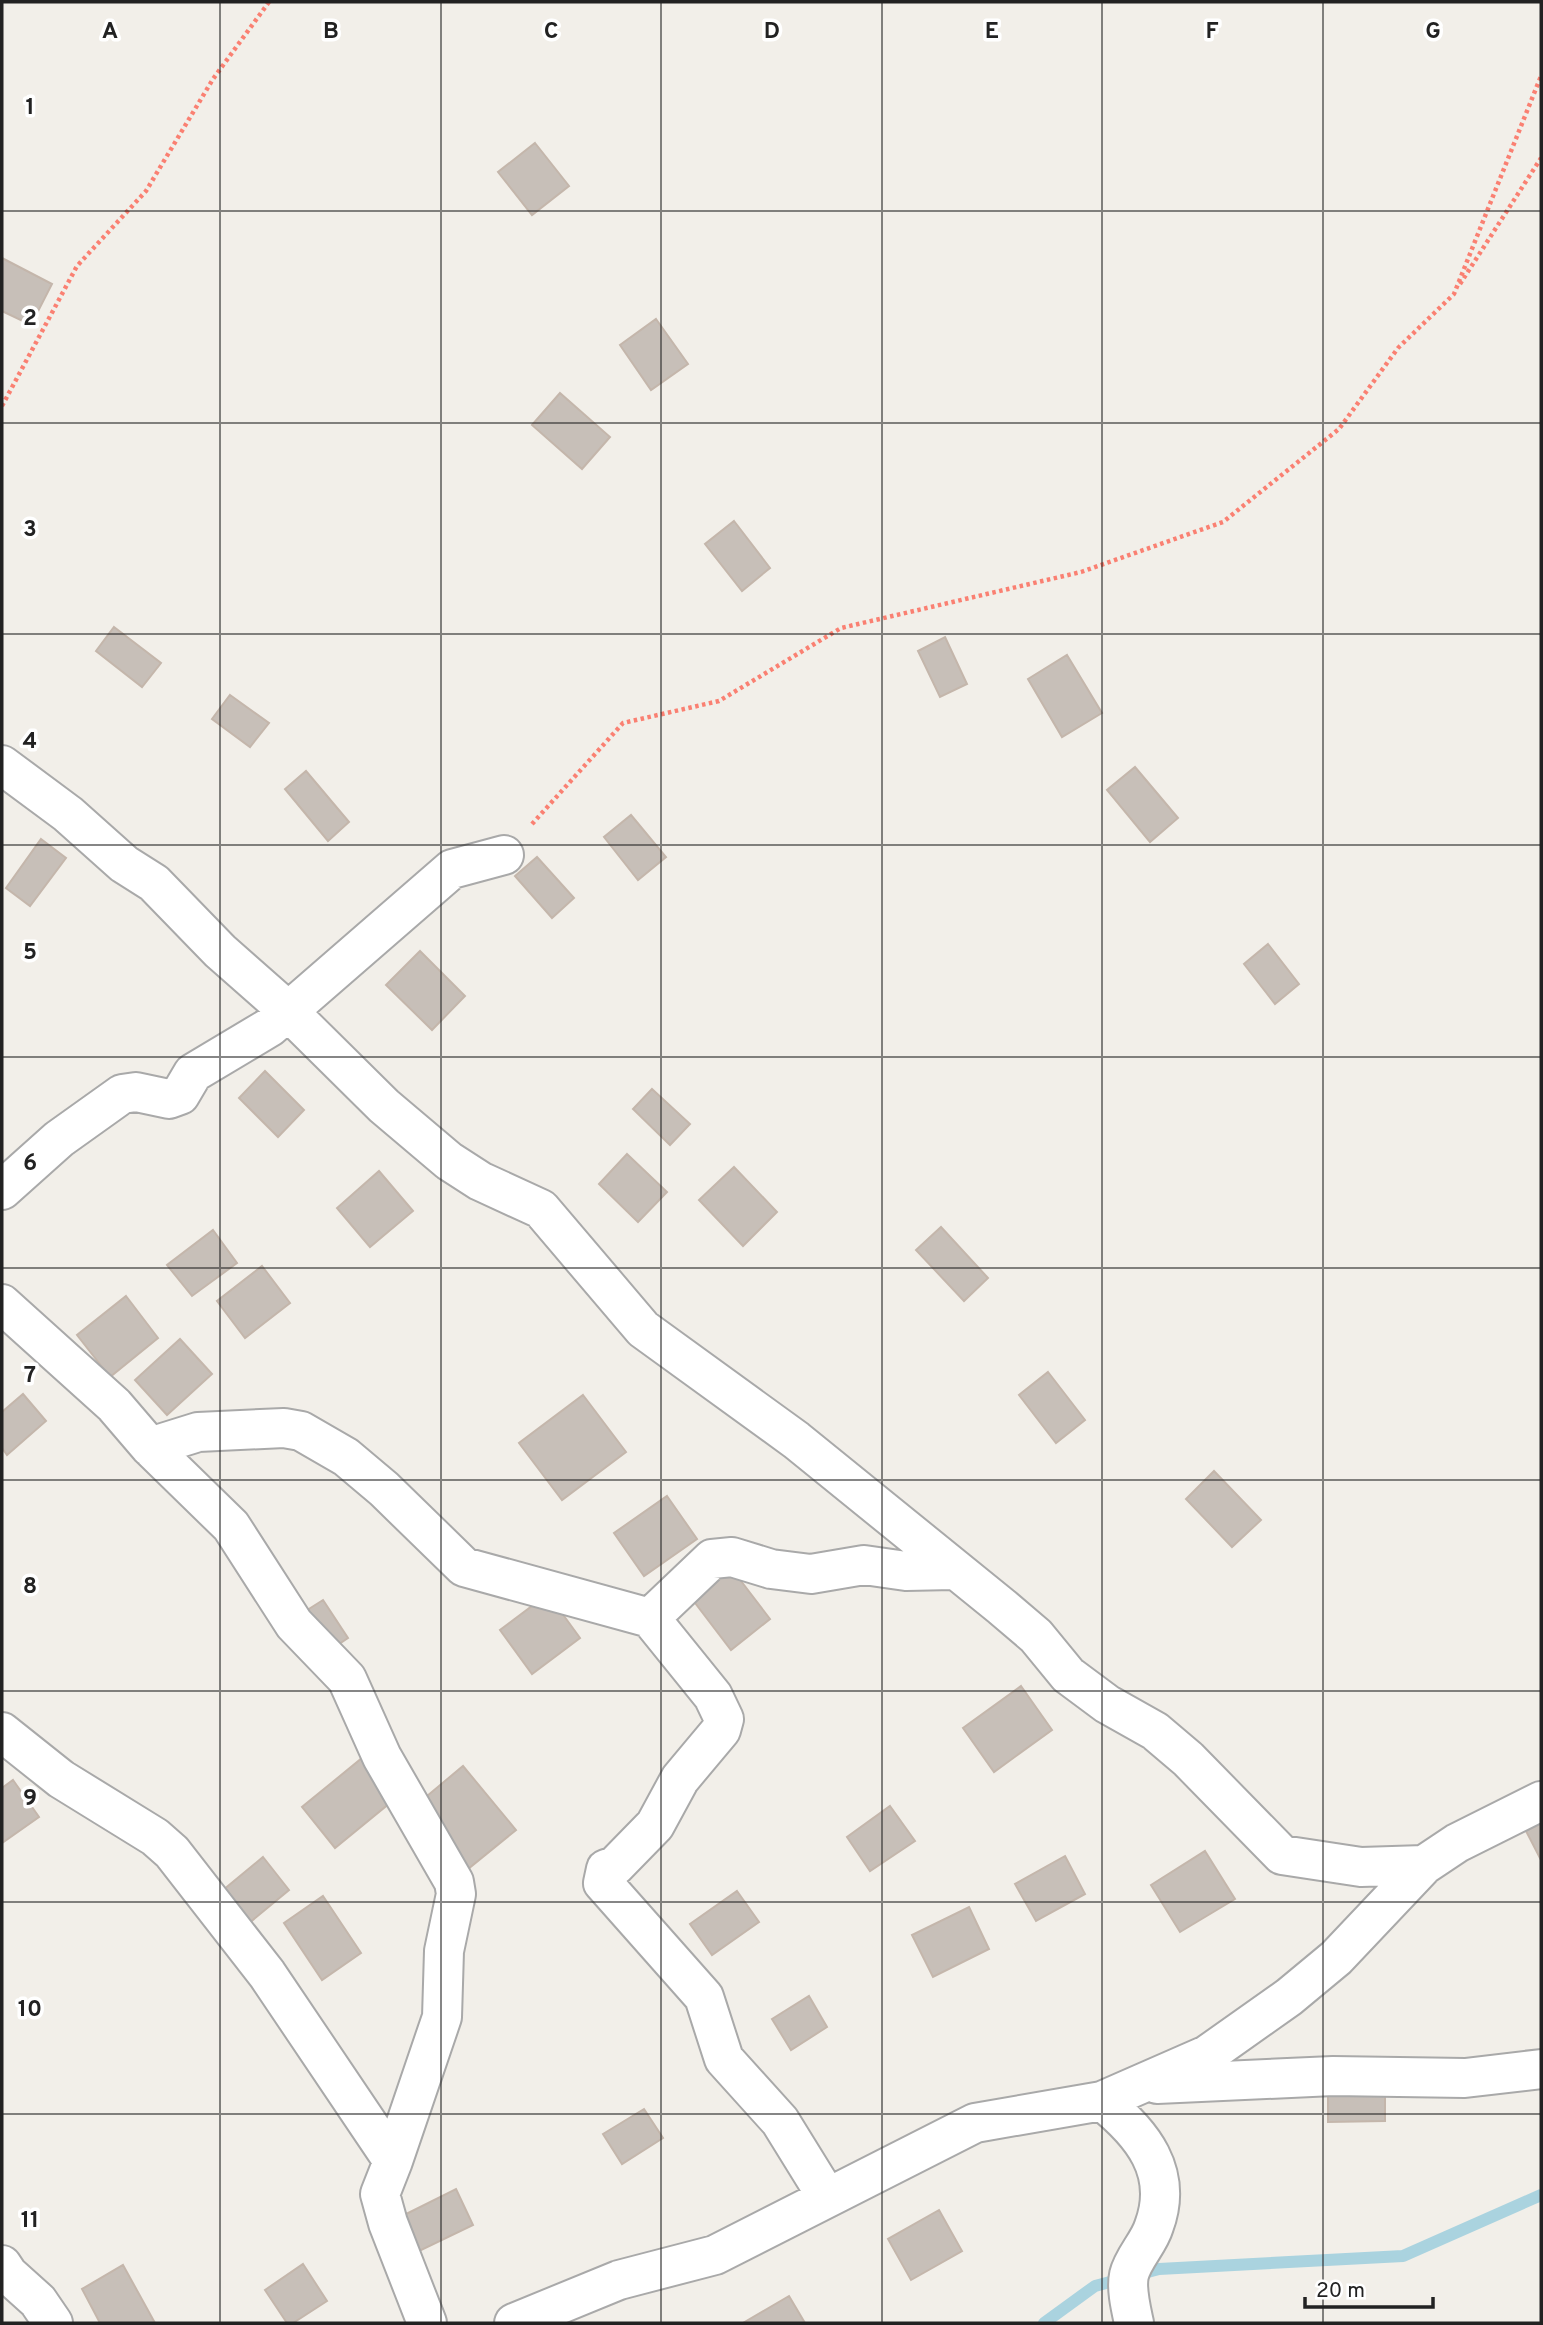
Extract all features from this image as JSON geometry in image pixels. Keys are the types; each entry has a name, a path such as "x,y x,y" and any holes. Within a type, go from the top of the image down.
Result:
{"street":[{"path":"2,765 68,814 124,864 154,883 220,951 288,1011 384,1106 449,1161 480,1181 541,1209 643,1329 796,1440 1036,1636 1068,1675 1107,1704 1155,1731 1188,1759 1282,1855 1361,1867 1424,1865"},
{"path":"2,1191 59,1139 104,1104 129,1093 169,1099 180,1095 193,1073 270,1027 452,869 504,855"},
{"path":"2,1304 114,1405 150,1447 231,1526 294,1624 347,1679 382,1757 454,1882 456,1894 444,1951 442,2017 380,2194 388,2223 427,2323"},
{"path":"150,1447 198,1433 284,1428 301,1431 336,1450 365,1473 464,1567 650,1618 713,1696 724,1719 721,1730 680,1779 655,1825 615,1866 606,1869 603,1883 704,1997 724,2059 780,2122 827,2197"},
{"path":"650,1618 712,1559 721,1556 771,1569 811,1574 864,1565 906,1572 953,1570"},
{"path":"2,1732 61,1779 155,1837 172,1852 267,1974 393,2161"},
{"path":"514,2323 619,2280 715,2255 975,2123 1102,2101 1207,2055 1289,1997 1336,1958 1424,1865 1457,1843 1541,1801"},
{"path":"1141,2084 1224,2083 1333,2076 1465,2078 1541,2069"},
{"path":"1102,2101 1141,2137 1159,2172 1159,2207 1154,2226 1129,2274 1134,2323"},
{"path":"2,2264 8,2274 38,2301 53,2323"}],"path":[{"path":"2,406 77,266 146,191 213,79 270,2"},
{"path":"1454,294 1541,76"},
{"path":"504,855 623,723 719,701 841,628 1082,572 1223,522 1339,429 1398,348 1454,294 1541,159"}],"building":[{"path":"535,143 569,186 532,215 498,172"},
{"path":"2,258 52,284 31,325 2,311"},
{"path":"656,319 688,364 651,390 620,345"},
{"path":"560,393 610,437 582,469 532,425"},
{"path":"734,521 770,568 742,591 705,544"},
{"path":"114,627 161,663 142,687 96,651"},
{"path":"945,637 967,684 940,697 918,651"},
{"path":"1067,655 1102,713 1062,737 1028,679"},
{"path":"230,695 269,723 250,747 212,719"},
{"path":"1135,767 1178,818 1150,842 1107,790"},
{"path":"306,771 349,822 328,841 285,789"},
{"path":"631,815 666,857 638,880 604,837"},
{"path":"41,839 66,858 30,906 6,888"},
{"path":"537,857 574,898 552,918 515,876"},
{"path":"1268,944 1299,984 1275,1004 1244,964"},
{"path":"420,951 465,996 432,1030 386,985"},
{"path":"265,1071 304,1110 278,1137 239,1098"},
{"path":"652,1089 690,1124 670,1145 633,1109"},
{"path":"627,1154 667,1192 638,1222 599,1184"},
{"path":"734,1167 777,1212 743,1246 699,1200"},
{"path":"379,1171 413,1211 370,1247 337,1208"},
{"path":"941,1227 988,1278 964,1301 916,1250"},
{"path":"213,1230 237,1263 192,1296 167,1265"},
{"path":"262,1266 290,1303 245,1338 217,1301"},
{"path":"126,1296 158,1338 110,1377 77,1335"},
{"path":"180,1339 212,1374 167,1415 135,1380"},
{"path":"1048,1372 1085,1420 1056,1443 1019,1395"},
{"path":"23,1394 46,1421 7,1455 2,1448 2,1412"},
{"path":"583,1395 626,1452 562,1500 519,1443"},
{"path":"1214,1471 1261,1520 1232,1547 1186,1499"},
{"path":"667,1496 697,1539 644,1576 614,1533"},
{"path":"728,1564 770,1619 731,1650 689,1595"},
{"path":"548,1594 580,1638 532,1674 500,1630"},
{"path":"323,1600 348,1638 327,1652 301,1614"},
{"path":"1021,1686 1052,1730 994,1772 963,1728"},
{"path":"362,1758 396,1798 335,1848 302,1807"},
{"path":"463,1766 516,1830 468,1869 415,1806"},
{"path":"13,1780 39,1817 2,1843 2,1788"},
{"path":"890,1806 915,1841 870,1871 847,1837"},
{"path":"1541,1823 1541,1860 1526,1831"},
{"path":"1205,1851 1235,1899 1180,1932 1151,1885"},
{"path":"1065,1856 1085,1894 1036,1921 1015,1884"},
{"path":"263,1857 289,1890 248,1924 222,1891"},
{"path":"737,1891 759,1922 712,1955 690,1924"},
{"path":"323,1896 361,1953 322,1980 284,1923"},
{"path":"969,1907 989,1949 933,1977 912,1935"},
{"path":"809,1996 827,2027 791,2050 772,2019"},
{"path":"1328,2084 1385,2084 1385,2121 1328,2122"},
{"path":"644,2109 663,2138 622,2164 603,2134"},
{"path":"456,2189 473,2225 413,2254 396,2219"},
{"path":"939,2210 962,2251 911,2280 888,2239"},
{"path":"303,2264 327,2301 293,2323 287,2323 265,2290"},
{"path":"123,2265 155,2323 100,2323 82,2289"},
{"path":"789,2296 805,2323 743,2323"}],"waterway":[{"path":"1044,2323 1095,2286 1159,2269 1403,2256 1541,2195"}]}
